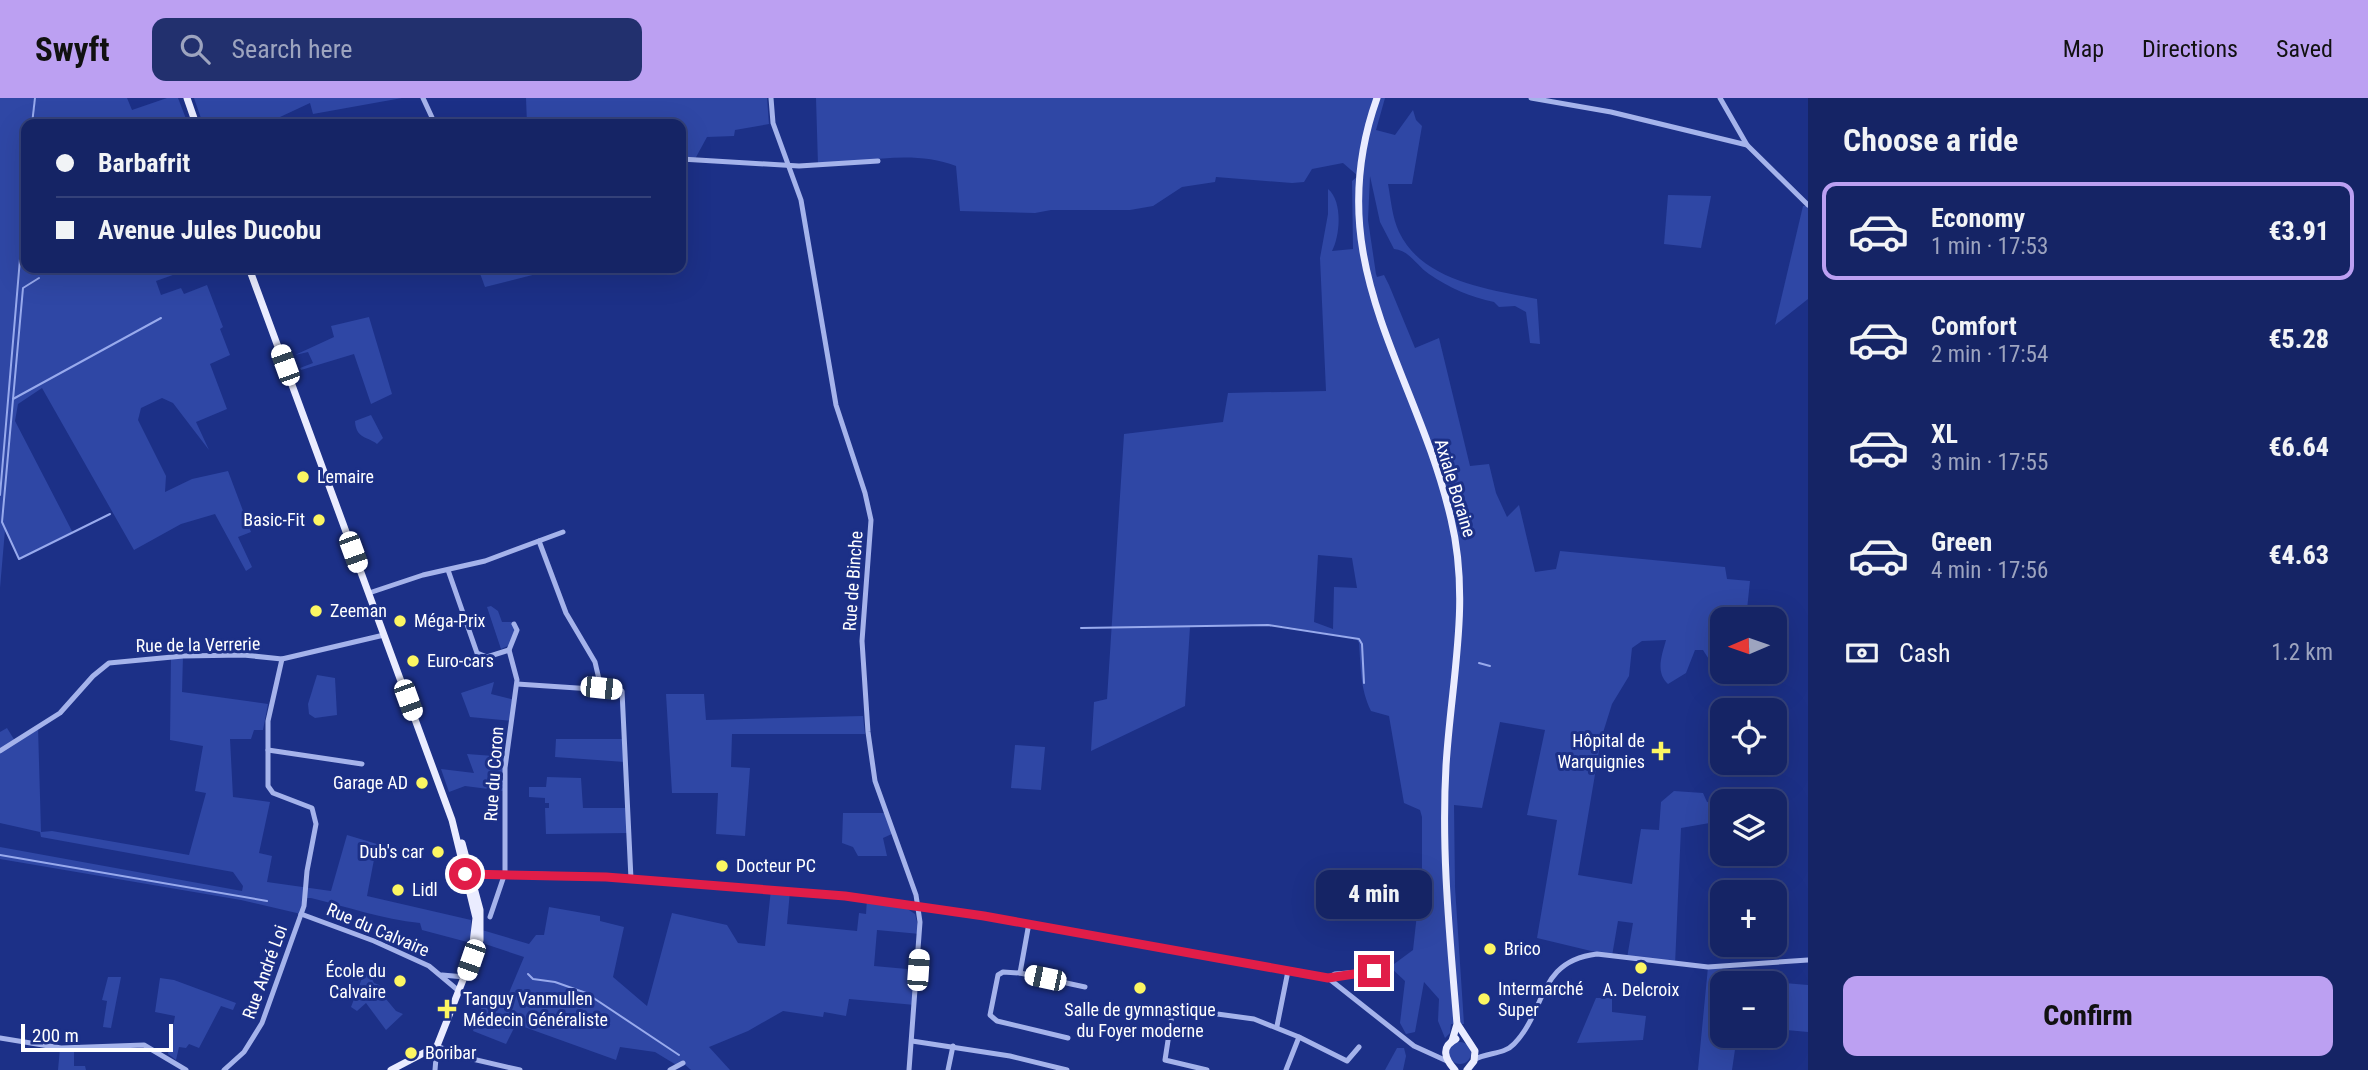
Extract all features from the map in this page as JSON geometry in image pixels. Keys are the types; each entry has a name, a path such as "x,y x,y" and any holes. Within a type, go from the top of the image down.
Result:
{"main road":[{"path":"187,98 194,119"},
{"name":"Axiale Boraine","path":"1377,98 1364,138 1359,176 1358,225 1362,256 1375,306 1443,488 1459,564 1460,635 1446,764 1444,840 1457,1024 1450,1043"},
{"path":"251,273 452,820 467,873 479,935 460,992 437,1046 391,1070"},
{"name":"Axiale Boraine","path":"1457,1024 1470,1043"},
{"path":"1450,1043 1470,1043 1470,1066 1460,1069 1451,1066 1445,1052 1450,1043"}],"street":[{"path":"423,98 433,119"},
{"name":"Rue de Binche","path":"771,98 773,123 801,200 836,405 865,492 871,520 862,657 876,781 919,905 920,934 909,1070"},
{"path":"1531,98 1611,112 1747,145"},
{"path":"1720,98 1747,145 1808,205"},
{"path":"686,159 790,165 878,161"},
{"path":"369,593 423,575 477,563 563,532"},
{"path":"538,541 566,613 595,662 601,688"},
{"path":"448,570 477,653 486,657 509,650"},
{"path":"514,624 517,630 509,650 517,680 620,690 624,698 631,879"},
{"name":"Rue de la Verrerie","path":"0,751 60,713 93,676 109,663 183,656 243,655 282,659 384,635"},
{"path":"282,659 268,721 268,750 362,764"},
{"name":"Rue du Coron","path":"505,873 504,783 517,680"},
{"name":"Rue André Loi","path":"224,1070 244,1052 262,1023 301,914 316,816 308,806 272,793 268,782 268,750"},
{"path":"467,873 631,879 822,893 1029,923 1328,978 1374,971"},
{"path":"489,917 505,873"},
{"name":"Rue du Calvaire","path":"301,914 397,951 442,975 460,992"},
{"path":"1020,973 1029,923"},
{"path":"1470,1066 1490,1053 1514,1045 1551,979 1563,966 1581,957 1597,954 1708,967 1808,960"},
{"path":"1276,1026 1288,971"},
{"path":"1069,1038 997,1021 991,1017 990,1007 998,975 1003,972 1020,973 1085,987"},
{"name":"Rue du Calvaire","path":"442,975 465,976"},
{"path":"1328,978 1407,1041 1451,1066"},
{"path":"1207,1070 1165,1059 1173,1008 1254,1019 1276,1026 1347,1061 1359,1047"},
{"path":"1286,1070 1299,1037"},
{"path":"0,1038 60,1048 144,1045 186,1070"},
{"path":"912,1041 1010,1055 1067,1070"},
{"path":"1430,1052 1450,1043"},
{"path":"1470,1043 1490,1053"},
{"path":"435,1070 437,1046 468,1058 520,1070"},
{"path":"948,1070 953,1046"},
{"path":"670,1070 683,1063"}],"shaded area":[{"path":"0,98 127,98 132,110 167,98 178,98 186,119 21,119 21,273 178,273 156,281 161,295 181,288 184,294 207,285 230,355 210,364 227,409 196,422 209,450 173,403 162,398 141,408 138,420 166,476 165,492 192,479 228,471 251,532 238,537 252,567 246,571 215,514 181,524 134,550 42,388 18,404 15,421 73,533 19,559 5,530 0,588"},
{"path":"194,98 402,98 313,114 310,103 276,119 201,119"},
{"path":"526,98 767,98 769,124 735,130 734,136 707,137 695,159 686,159 686,119 527,119"},
{"path":"816,98 1385,98 1376,130 1395,135 1413,110 1416,120 1422,126 1412,184 1388,184 1399,232 1410,249 1441,273 1479,287 1537,299 1540,344 1530,343 1526,312 1515,306 1499,307 1494,302 1452,288 1429,274 1409,255 1394,249 1380,222 1370,176 1368,220 1376,274 1377,277 1384,275 1415,348 1439,338 1470,466 1489,464 1496,493 1507,517 1519,505 1535,572 1556,569 1560,551 1725,567 1727,579 1750,581 1747,607 1710,607 1710,661 1703,650 1695,650 1686,673 1668,684 1661,669 1666,640 1642,641 1632,648 1629,676 1612,704 1601,739 1578,875 1632,884 1641,829 1659,830 1661,802 1674,791 1703,793 1707,802 1710,802 1710,823 1681,828 1675,965 1627,958 1633,923 1618,921 1612,956 1537,938 1557,820 1527,815 1545,730 1500,722 1482,808 1454,805 1455,887 1464,1024 1451,1024 1450,1033 1445,1038 1438,1021 1439,999 1424,982 1415,1032 1406,1034 1400,1023 1405,981 1390,967 1413,950 1422,869 1422,817 1420,810 1404,803 1389,716 1371,711 1367,702 1359,643 1356,638 1282,626 1190,627 1185,706 1091,751 1094,702 1107,699 1124,434 1223,422 1228,393 1326,391 1320,258 1328,214 1328,189 1336,202 1339,219 1332,251 1353,249 1352,181 1358,176 1343,163 1312,169 1304,182 1216,177 1215,182 1182,187 1153,206 1130,210 1051,210 1035,213 960,211 956,166 922,158 888,158 818,165","holes":["1318,555 1352,558 1357,588 1334,587 1333,629 1314,622"]},
{"path":"1668,195 1711,196 1701,248 1664,244"},
{"path":"1803,206 1808,206 1808,299 1775,325"},
{"path":"480,273 540,273 485,287"},
{"path":"369,317 392,394 371,404 354,354 301,370 300,368 313,363 308,352 295,355 334,337 331,326"},
{"path":"371,415 383,438 377,444 360,434 356,427 355,421"},
{"path":"491,606 498,611 502,622 511,622 515,629 510,645 501,649 487,607"},
{"path":"183,656 182,692 268,704 263,730 254,730 251,739 230,739 233,797 270,802 259,853 272,856 267,882 331,891 347,835 377,844 367,896 471,920 471,932 477,934 471,943 422,930 420,923 379,916 311,898 306,898 301,914 241,900 0,859 0,847 242,891 243,886 233,872 41,837 40,832 0,823 0,732 7,728 15,741 38,727 41,832 52,831 189,855 206,793 195,791 203,746 170,740 171,657"},
{"path":"317,675 335,678 337,715 315,718 309,714 308,704"},
{"path":"494,682 491,694 515,700 512,721 470,717 461,693"},
{"path":"666,694 704,694 706,720 863,716 865,734 732,734 731,767 750,768 745,836 716,834 718,793 672,793"},
{"path":"556,739 624,739 625,762 555,757"},
{"path":"1015,745 1045,747 1041,790 1011,788"},
{"path":"467,754 507,757 504,791 465,786 449,792 441,769 474,773"},
{"path":"547,777 581,778 583,808 627,808 628,833 546,834 545,808 549,808 549,803 545,803 545,798 529,797 529,787 546,787"},
{"path":"843,813 886,813 894,833 883,838 887,856 858,856 853,847 842,843"},
{"path":"771,889 790,891 787,924 857,931 859,913 866,914 867,899 903,906 915,914 920,934 877,930 874,966 918,970 915,1005 849,999 846,1016 824,1012 823,1017 783,1011 748,1031 709,1047 730,1070 691,1070 683,1063 678,1066 655,1052 620,1047 616,1060 516,1024 506,1044 473,1031 483,1004 503,1007 524,957 479,942 482,930 529,944 536,935 544,935 549,907 600,916 600,921 624,927 613,977 647,1006 672,913 727,925 738,943 765,946"},
{"path":"1708,967 1722,967 1723,971 1710,971 1710,1048 1735,1048 1732,1070 1698,1070"},
{"path":"364,973 369,973 374,983 382,986 381,993 396,1011 403,1014 386,1030 366,1003 357,1011 351,1007"},
{"path":"108,977 121,977 111,1028 103,1027 107,1001 102,1000"},
{"path":"160,978 174,980 236,1003 233,1010 221,1006 199,1048 189,1044 186,1048 179,1047 176,1060 168,1054 175,1016 155,1012"},
{"path":"1787,983 1808,985 1808,1032 1787,1030"},
{"path":"1596,998 1612,998 1612,1012 1646,1016 1643,1040 1577,1043"},
{"path":"1460,1042 1468,1045 1471,1053 1468,1061 1460,1064 1452,1061 1449,1053 1452,1045"},
{"path":"60,1048 74,1048 74,1066 85,1066 86,1070 58,1070"},
{"path":"1397,1048 1404,1048 1406,1056 1403,1070 1385,1070"}],"waterway":[{"path":"33,119 35,98"},
{"path":"0,495 21,247"},
{"path":"39,278 23,288 2,522 19,559 110,514"},
{"path":"13,399 161,318"},
{"path":"1081,628 1268,625 1359,639 1362,644 1364,683"},
{"path":"1479,663 1490,666"},
{"path":"0,855 267,901"},
{"path":"528,974 533,979 555,982 586,993 679,1055"}],"place":[{"name":"Lemaire","path":"303,477"},
{"name":"Basic-Fit","path":"319,520"},
{"name":"Zeeman","path":"316,611"},
{"name":"Méga-Prix","path":"400,621"},
{"name":"Euro-cars","path":"413,661"},
{"name":"Hôpital de Warquignies","path":"1661,751"},
{"name":"Garage AD","path":"422,783"},
{"name":"Dub's car","path":"438,852"},
{"name":"Docteur PC","path":"722,866"},
{"name":"Lidl","path":"398,890"},
{"name":"Brico","path":"1490,949"},
{"name":"A. Delcroix","path":"1641,968"},
{"name":"École du Calvaire","path":"400,981"},
{"name":"Salle de gymnastique du Foyer moderne","path":"1140,988"},
{"name":"Intermarché Super","path":"1484,999"},
{"name":"Tanguy Vanmullen Médecin Généraliste","path":"447,1009"},
{"name":"Boribar","path":"411,1053"}],"route":[{"path":"465,874 524,873 606,877 845,896 984,916 1328,978 1335,974 1374,971"}]}
